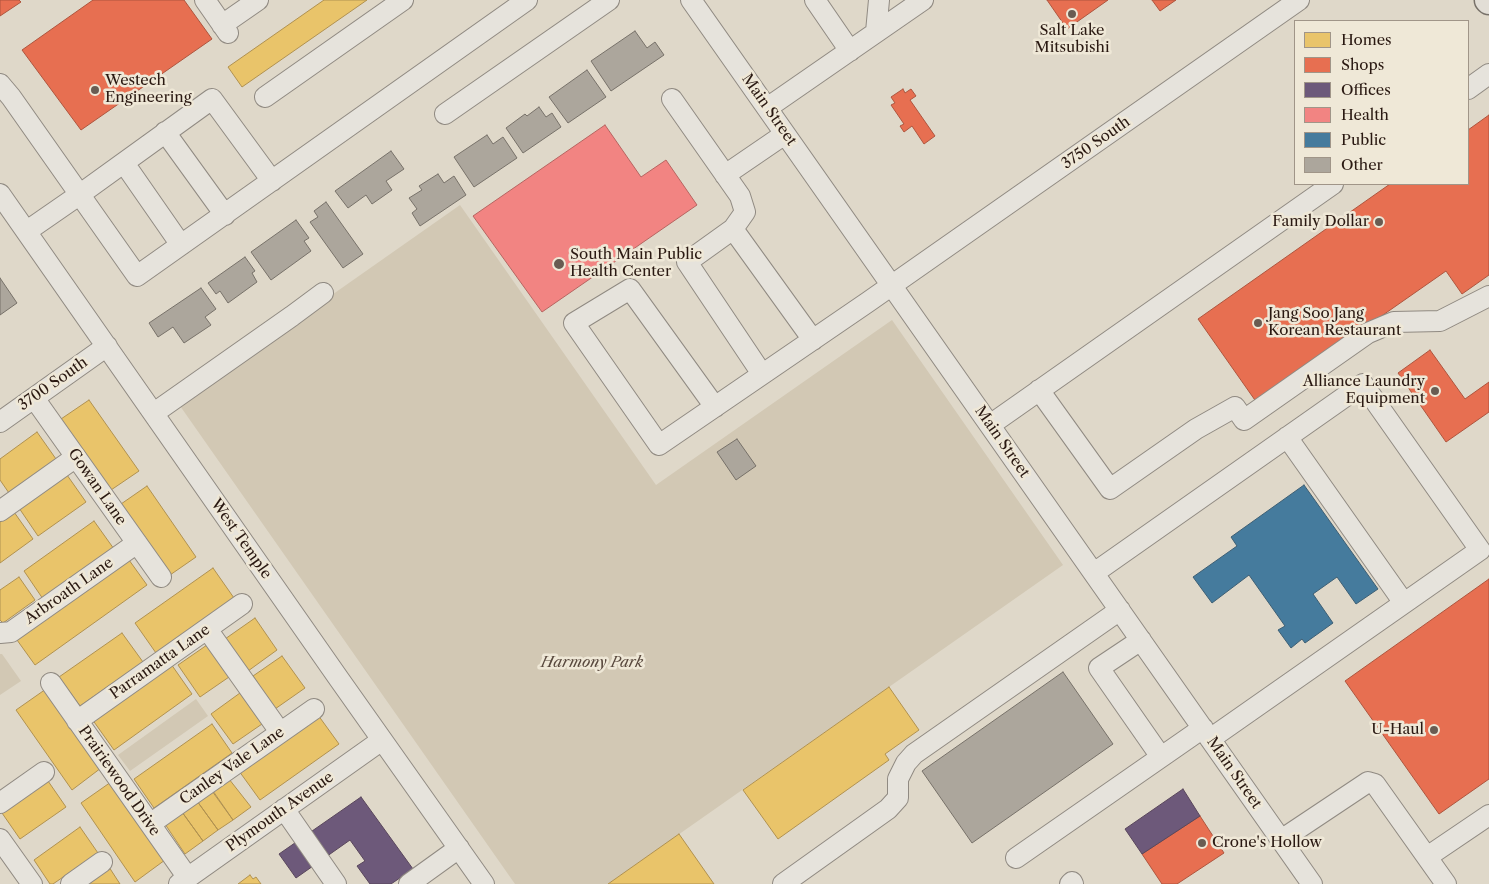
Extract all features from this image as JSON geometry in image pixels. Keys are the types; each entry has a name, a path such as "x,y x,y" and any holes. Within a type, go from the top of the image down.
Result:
{"street":[{"path":"205,0 225,29 258,0"},
{"path":"265,97 403,0"},
{"path":"0,84 137,276 527,0"},
{"path":"444,114 609,0"},
{"name":"Main Street","path":"692,0 1312,884"},
{"path":"815,0 850,51"},
{"path":"876,32 879,0"},
{"path":"767,108 923,0"},
{"name":"3750 South","path":"715,407 630,289 574,323 659,445 715,407 762,374 813,340 892,285 1276,6 1300,0"},
{"path":"1469,88 1489,74"},
{"path":"26,231 212,99 272,182"},
{"path":"672,100 740,196 745,212 733,230 687,262 762,374"},
{"path":"166,132 225,215"},
{"path":"725,174 785,134"},
{"path":"124,163 181,245"},
{"path":"990,425 1332,185"},
{"name":"West Temple","path":"0,194 484,884"},
{"path":"733,230 813,340"},
{"path":"154,413 323,293"},
{"path":"1039,390 1110,490 1196,429 1235,407 1244,420 1368,333 1394,322 1440,321 1489,296"},
{"name":"3700 South","path":"0,422 107,346"},
{"path":"1016,858 1161,757 1206,734 1404,603 1480,550 1363,384 1094,573"},
{"name":"Gowan Lane","path":"34,398 161,577"},
{"path":"1287,437 1404,603"},
{"path":"0,511 76,457"},
{"name":"Arbroath Lane","path":"0,633 11,632 137,543"},
{"name":"Parramatta Lane","path":"77,720 242,604"},
{"path":"783,884 888,809 898,798 898,779 906,763 914,754 1120,610"},
{"path":"206,629 280,732"},
{"path":"1141,640 1098,668 1161,757"},
{"name":"Prairiewood Drive","path":"51,684 150,824 183,881"},
{"name":"Canley Vale Lane","path":"150,824 314,708"},
{"name":"Plymouth Avenue","path":"183,881 382,740"},
{"path":"0,803 44,772"},
{"path":"1281,840 1368,782 1375,784 1446,884"},
{"path":"284,809 336,884"},
{"path":"1427,857 1489,815"},
{"path":"0,839 32,884"},
{"path":"409,884 459,848"},
{"path":"71,884 102,862"}],"green space":[{"name":"Harmony Park","path":"460,205 656,485 892,320 1063,565 608,884 515,884 178,403"},
{"path":"0,654 2,654 21,681 0,695"},
{"path":"196,699 208,716 130,771 118,755"}],"building: Homes":[{"path":"324,0 367,0 242,87 228,67"},
{"path":"89,400 139,471 111,490 61,419"},
{"path":"37,432 56,459 9,493 0,480 0,459"},
{"path":"67,475 86,502 38,536 19,508"},
{"path":"147,486 196,557 170,575 121,504"},
{"path":"14,512 33,539 0,563 0,522"},
{"path":"94,521 114,549 43,599 24,571"},
{"path":"129,560 147,585 35,665 17,640"},
{"path":"213,568 234,598 156,653 135,623"},
{"path":"19,577 35,600 3,623 0,620 0,590"},
{"path":"255,618 277,650 248,671 225,639"},
{"path":"122,633 143,662 80,706 59,677"},
{"path":"207,645 229,677 200,697 178,665"},
{"path":"282,656 305,688 275,709 253,676"},
{"path":"171,664 192,694 114,750 92,719"},
{"path":"889,687 919,730 885,754 889,760 778,839 743,790"},
{"path":"46,689 101,768 72,790 16,710"},
{"path":"240,693 262,724 233,744 211,714"},
{"path":"318,715 339,744 260,800 239,771"},
{"path":"212,724 232,753 154,808 134,779"},
{"path":"229,779 251,807 233,820 212,791"},
{"path":"48,781 66,807 20,839 2,813"},
{"path":"111,782 165,860 135,882 81,803"},
{"path":"213,791 233,820 218,830 197,801"},
{"path":"197,801 218,830 203,841 182,812"},
{"path":"182,812 203,841 185,854 165,824"},
{"path":"80,827 98,853 53,884 50,884 34,860"},
{"path":"679,834 714,884 608,884"},
{"path":"109,867 120,884 85,884"},
{"path":"250,875 253,879 256,877 261,884 238,884"}],"building: Shops":[{"path":"0,0 19,0 21,2 0,16"},
{"name":"Westech Engineering","path":"93,0 184,0 212,39 81,130 22,50"},
{"name":"Salt Lake Mitsubishi","path":"1047,0 1108,0 1067,29"},
{"path":"1152,0 1176,0 1160,11"},
{"path":"903,89 905,93 911,89 916,96 910,100 935,136 924,144 912,126 904,132 900,126 904,124 891,105 895,103 891,97"},
{"path":"1489,115 1489,275 1462,294 1446,271 1257,403 1198,319 1389,185 1469,185 1469,129"},
{"name":"Alliance Laundry Equipment","path":"1430,350 1465,399 1489,382 1489,412 1446,442 1398,373"},
{"name":"U-Haul","path":"1489,579 1489,779 1439,814 1345,681"},
{"path":"1200,816 1224,853 1177,884 1162,884 1142,854"}],"building: Offices":[{"path":"1183,789 1200,816 1142,854 1125,829"},
{"path":"361,797 413,869 391,884 370,884 357,866 365,861 350,840 296,878 279,854"}],"building: Health":[{"name":"South Main Public Health Center","path":"605,125 641,177 666,160 697,205 542,312 473,216"}],"building: Public":[{"path":"1304,485 1378,589 1356,604 1337,577 1313,594 1333,623 1305,643 1302,639 1291,648 1278,630 1285,626 1249,575 1212,603 1193,577 1237,546 1231,537"}],"building: Other":[{"path":"635,31 647,48 655,42 664,55 611,91 591,61"},
{"path":"587,70 606,97 568,123 549,97"},
{"path":"539,107 546,117 552,113 561,127 523,153 506,128 525,114 527,116"},
{"path":"487,135 493,144 503,137 517,158 474,187 454,157"},
{"path":"391,151 404,169 386,181 392,190 372,204 366,195 348,208 335,191"},
{"path":"438,174 444,183 454,176 466,195 420,226 412,213 417,209 409,198 422,190 419,186"},
{"path":"326,202 363,254 343,268 310,222 318,217 314,211"},
{"path":"296,220 309,238 304,241 311,251 271,280 251,252"},
{"path":"245,257 255,271 252,273 257,282 228,303 220,291 216,294 208,283"},
{"path":"0,278 17,303 0,315"},
{"path":"201,288 216,309 205,317 211,325 184,343 173,327 158,337 149,323"},
{"path":"737,439 756,466 736,480 717,452"},
{"path":"1063,672 1113,744 972,843 922,771"}],"place":[{"name":"Salt Lake Mitsubishi","path":"1072,14"},
{"name":"Westech Engineering","path":"95,90"},
{"name":"Family Dollar","path":"1379,222"},
{"name":"South Main Public Health Center","path":"559,264"},
{"name":"Jang Soo Jang Korean Restaurant","path":"1258,323"},
{"name":"Alliance Laundry Equipment","path":"1435,391"},
{"name":"U-Haul","path":"1434,730"},
{"name":"Crone's Hollow","path":"1202,843"}]}
